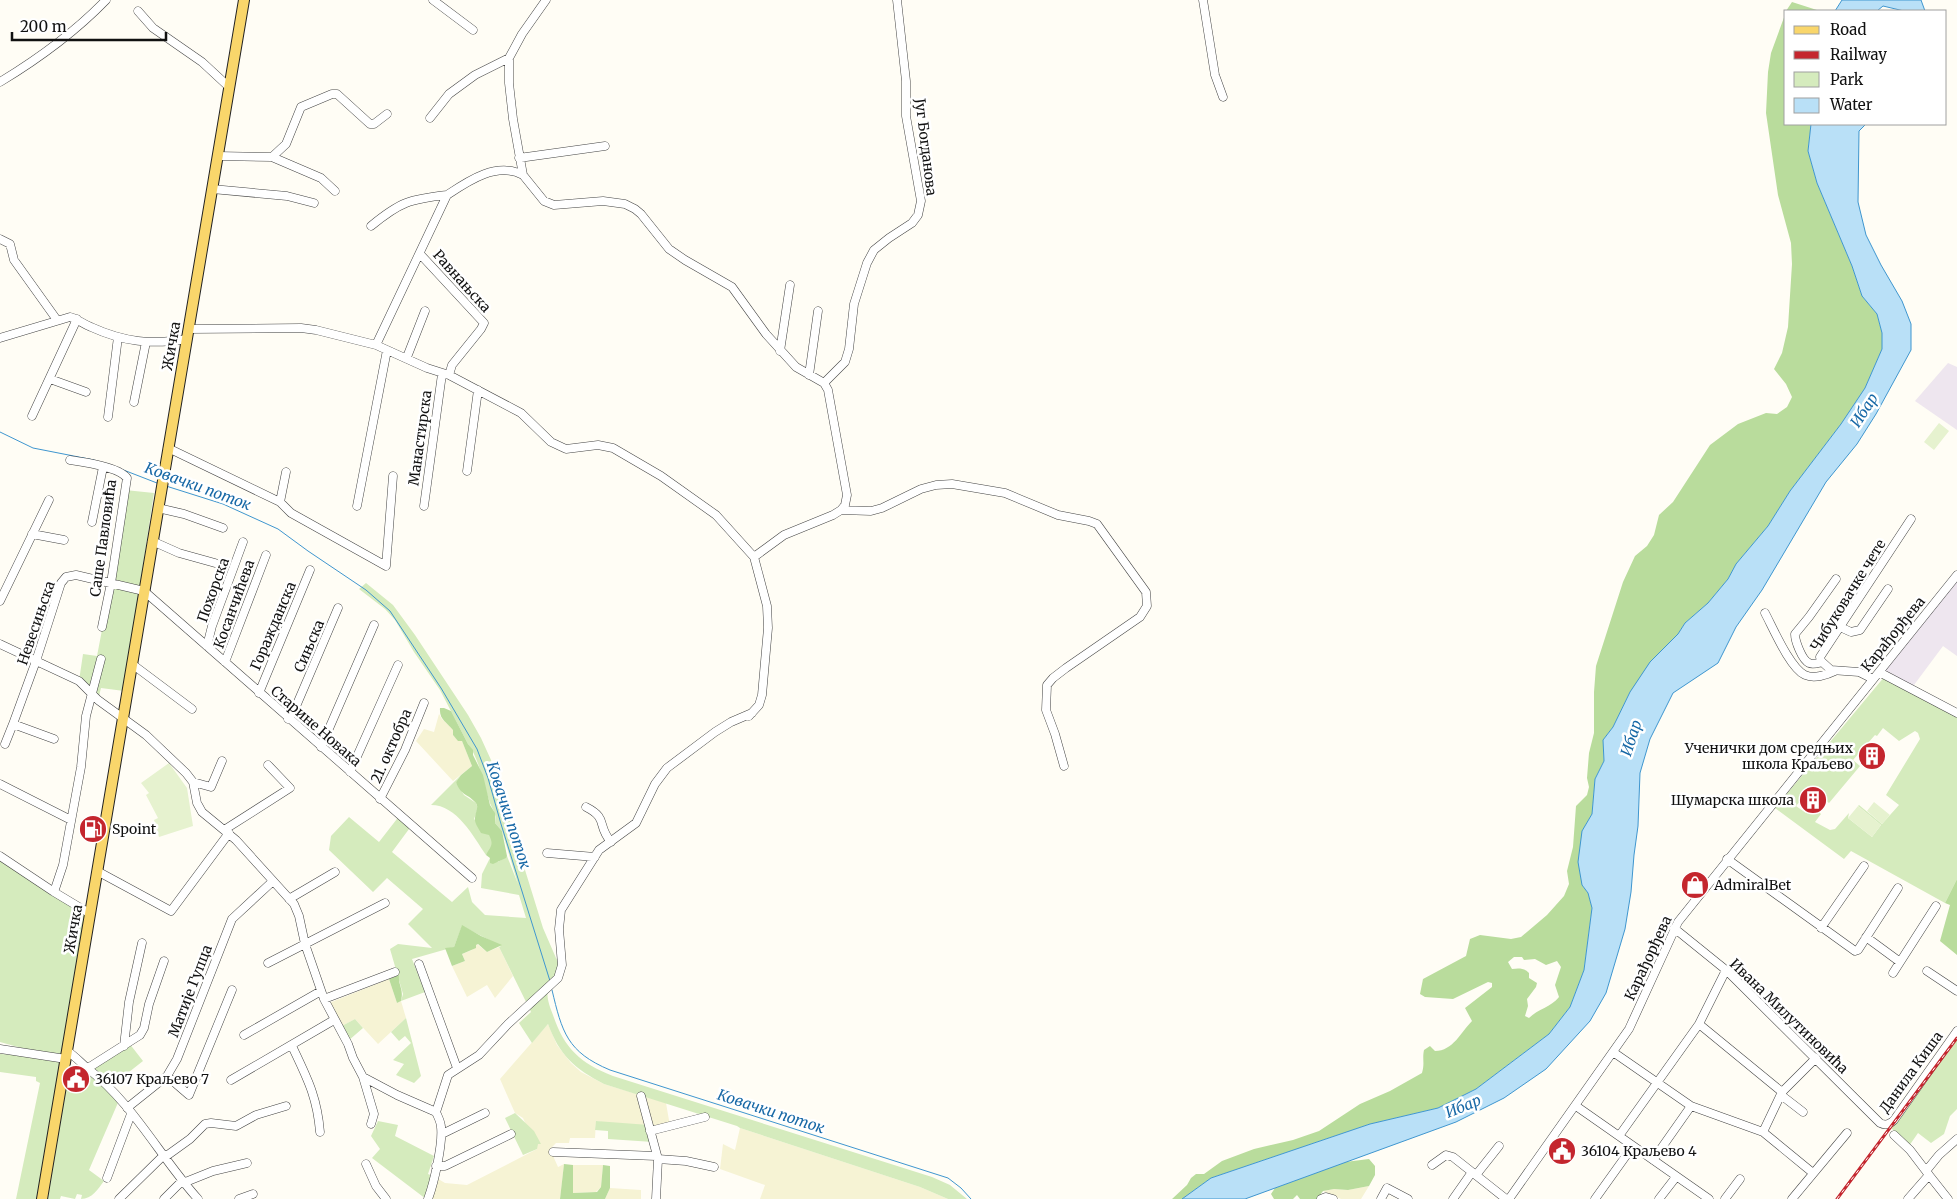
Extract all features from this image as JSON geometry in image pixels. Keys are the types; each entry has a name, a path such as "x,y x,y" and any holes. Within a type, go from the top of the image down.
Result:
{"main road":[{"name":"Жичка","path":"42,1199 244,0"}],"street":[{"path":"0,82 88,19 106,0"},
{"path":"433,0 473,30"},
{"path":"523,175 512,110 509,58 522,34 546,0"},
{"name":"Југ Богданова","path":"824,383 845,362 849,349 854,304 867,263 874,250 912,223 918,215 921,201 906,116 906,74 897,0"},
{"path":"1203,0 1215,75 1223,97"},
{"path":"138,11 153,28 202,62 229,87"},
{"path":"430,118 450,94 475,75 509,58"},
{"path":"272,157 286,144 300,107 332,94 337,94 370,124 374,124 388,114"},
{"path":"519,158 605,146"},
{"path":"218,156 272,157 321,178 335,191"},
{"path":"370,226 393,208 409,201 448,195 467,182 487,173 505,170 516,171 523,175 547,203 554,205 603,202 625,204 635,209 669,249 732,287 759,326 796,367 824,383 828,390 847,495 841,510"},
{"path":"212,189 287,196 314,203"},
{"path":"376,345 448,195"},
{"path":"0,239 10,244 14,260 57,320"},
{"name":"Равнањска","path":"420,254 484,323 445,374"},
{"path":"780,350 790,286"},
{"path":"406,358 425,311"},
{"path":"809,375 818,312"},
{"path":"0,338 70,317 90,327 118,337 146,342 168,342 188,334 301,328 376,345 445,374 521,413 550,442 566,449 598,445 613,448 661,476 716,515 754,556 767,606 768,628 762,695 751,714 731,722 715,732 667,768 655,784 636,823 600,850 560,910 558,929 562,965 556,981 508,1024 479,1055 446,1077 436,1112 441,1123 442,1134 435,1177 428,1199"},
{"path":"32,416 77,319"},
{"path":"108,417 118,337"},
{"path":"134,402 146,342"},
{"path":"357,506 387,350"},
{"name":"Манастирска","path":"424,506 445,374"},
{"path":"50,379 86,392"},
{"path":"467,471 478,390"},
{"path":"168,448 280,502 291,513 386,566 393,476"},
{"name":"Саше Павловића","path":"70,460 121,472 126,478 111,583 102,627"},
{"name":"Саше Павловића","path":"92,522 103,467"},
{"path":"280,502 286,472"},
{"path":"754,556 784,535 841,510 882,508 936,484 952,484 1005,493 1058,515 1097,524 1146,592 1147,606 1140,617 1066,668 1047,685 1046,710 1056,734 1064,766"},
{"path":"0,601 48,500"},
{"path":"158,508 184,514 223,528"},
{"name":"Чибуковачке чете","path":"1835,671 1825,666 1820,657 1911,519"},
{"path":"32,534 64,540"},
{"path":"152,541 179,553 215,563"},
{"name":"Похорска","path":"207,646 212,626 243,542"},
{"name":"Косанчићева","path":"225,662 266,555"},
{"name":"Горажданска","path":"259,693 310,570"},
{"name":"Невесињска","path":"5,744 36,661 63,580 66,577 76,575 144,591"},
{"name":"Карађорђева","path":"1432,1165 1446,1155 1453,1157 1507,1199 1576,1106 1629,1028 1674,928 1727,859 1957,576"},
{"path":"1822,662 1812,664 1807,661 1794,634 1809,617 1836,579"},
{"path":"1840,627 1850,632 1860,630 1888,589"},
{"name":"Старине Новака","path":"144,591 288,719 472,878"},
{"name":"Сињска","path":"288,719 297,704 338,608"},
{"path":"1765,613 1793,663 1804,674 1813,676 1835,671 1859,672 1873,679"},
{"path":"321,747 374,625"},
{"path":"0,644 78,681 146,735 193,782 199,807 226,832 289,899 299,916 305,944 323,995 363,1077 374,1114 371,1124"},
{"path":"54,892 63,865 91,693 101,659"},
{"path":"132,664 192,709"},
{"path":"350,772 398,665"},
{"path":"1879,672 1957,713"},
{"name":"21. октобра","path":"380,799 405,750 424,703"},
{"path":"13,724 54,739"},
{"path":"193,782 210,787 222,761"},
{"path":"96,871 171,911 226,832 290,788 268,765"},
{"path":"0,784 71,820"},
{"path":"586,807 597,812 601,817 604,834 611,842"},
{"path":"547,853 595,856"},
{"path":"0,856 89,913"},
{"path":"1727,859 1855,951 1858,950 1898,888"},
{"path":"1821,928 1864,866"},
{"path":"289,899 335,872"},
{"name":"Матије Гупца","path":"129,1111 167,1076 177,1059 232,919 273,881"},
{"path":"268,963 385,903"},
{"path":"1893,973 1936,906"},
{"name":"Ивана Милутиновића","path":"1674,928 1726,970 1884,1125"},
{"path":"1866,937 1900,962"},
{"path":"124,1046 129,1002 142,943"},
{"path":"88,1068 140,1035 144,1028 149,1004 164,961"},
{"path":"419,964 457,1068"},
{"path":"1619,1136 1699,1024 1726,970"},
{"path":"1927,971 1957,991"},
{"path":"244,1035 323,995 395,972"},
{"path":"167,1076 188,1095 232,990"},
{"path":"231,1080 334,1020"},
{"path":"1699,1024 1803,1112"},
{"name":"Данила Киша","path":"1884,1125 1894,1120 1957,1031"},
{"path":"292,1046 313,1091 320,1132"},
{"path":"0,1048 74,1055 103,1080 165,1156 182,1182 198,1199"},
{"path":"1613,1052 1691,1106 1763,1132 1813,1173"},
{"path":"1763,1132 1781,1093 1816,1058"},
{"path":"363,1077 397,1095 436,1112"},
{"path":"641,1096 657,1157 656,1199"},
{"path":"119,1199 165,1156 190,1139 205,1124 236,1126 256,1115 286,1106"},
{"path":"1576,1106 1709,1199"},
{"path":"1653,1160 1691,1106"},
{"path":"107,1178 129,1111"},
{"path":"442,1134 484,1113"},
{"path":"650,1131 705,1117"},
{"path":"1792,1199 1847,1133"},
{"path":"436,1166 445,1166 511,1134"},
{"path":"1894,1135 1910,1150 1948,1199"},
{"path":"1908,1199 1938,1155 1957,1139"},
{"path":"1453,1199 1499,1146"},
{"path":"1595,1199 1633,1146"},
{"path":"553,1152 657,1157 714,1167"},
{"path":"164,1199 182,1182 213,1171 247,1163"},
{"path":"366,1164 376,1186 386,1199"},
{"path":"1659,1199 1676,1177"},
{"path":"1725,1199 1740,1179"},
{"path":"1381,1199 1387,1188 1408,1199"},
{"path":"239,1199 253,1194"},
{"path":"1321,1199 1326,1196 1333,1199"}],"shaded area":[{"path":"1948,363 1957,367 1957,430 1915,401"},
{"path":"1957,575 1957,656 1943,646 1911,689 1879,672"},
{"path":"439,714 454,730 453,735 462,741 472,766 453,781 416,741 424,729 434,732"},
{"path":"477,944 487,952 499,947 513,976 495,998 487,985 467,997 452,966 465,961 462,954 472,950"},
{"path":"389,979 397,1003 401,1001 406,1018 378,1044 355,1019 340,1027 329,1003"},
{"path":"548,1024 557,1045 581,1072 604,1084 666,1103 670,1126 650,1131 596,1121 595,1138 570,1138 569,1143 556,1143 550,1149 558,1167 564,1164 560,1199 428,1199 435,1177 445,1183 467,1185 537,1149 523,1118 515,1113 500,1079"},
{"path":"740,1128 920,1187 948,1199 760,1199 765,1185 720,1169 723,1144 735,1150"},
{"path":"573,1165 603,1165 601,1187 596,1192 573,1193"},
{"path":"1369,1186 1361,1199 1341,1199 1323,1191 1334,1189 1348,1190"},
{"path":"610,1188 641,1190 641,1199 605,1199"}],"green space":[{"path":"1792,2 1817,10 1787,10"},
{"path":"1784,17 1784,125 1811,125 1808,151 1817,183 1852,266 1862,296 1877,314 1882,333 1882,349 1865,388 1841,424 1790,491 1768,526 1736,564 1728,579 1708,603 1685,623 1630,692 1613,727 1603,740 1604,761 1595,779 1592,814 1582,831 1582,885 1588,893 1592,908 1584,970 1570,1007 1549,1034 1476,1089 1438,1108 1370,1124 1211,1178 1182,1199 1172,1199 1196,1174 1204,1174 1222,1161 1254,1149 1293,1140 1319,1131 1360,1104 1390,1091 1422,1073 1424,1050 1430,1046 1435,1051 1441,1050 1452,1044 1472,1021 1465,1008 1492,987 1492,983 1488,982 1453,999 1425,997 1420,994 1423,979 1466,956 1470,939 1480,935 1511,939 1521,937 1547,915 1564,896 1569,884 1567,871 1573,847 1576,806 1587,795 1589,787 1587,778 1589,753 1594,733 1596,666 1623,582 1635,556 1647,546 1654,535 1659,515 1673,502 1710,445 1738,424 1766,413 1777,414 1787,407 1792,397 1786,384 1774,369 1782,353 1788,327 1792,264 1791,243 1778,195 1766,113 1771,53","holes":["1514,957 1522,957 1524,960 1535,959 1546,965 1557,961 1561,967 1555,985 1559,997 1529,1018 1525,1016 1528,1006 1527,999 1537,983 1529,978 1527,971 1512,969 1508,962"]},
{"path":"1939,423 1949,431 1934,450 1924,442"},
{"path":"125,490 154,493 124,691 101,688 98,700 79,681 83,654 97,656 111,583"},
{"path":"366,583 393,605 415,635 468,715 491,760 543,928 556,958 562,965 549,986 548,999 562,1037 575,1053 591,1066 613,1076 932,1177 950,1185 967,1199 948,1199 920,1187 604,1084 569,1060 558,1045 548,1024 532,1043 519,1023 531,1012 499,947 501,946 462,926 454,947 412,959 425,992 401,1001 403,994 390,949 398,944 432,948 408,924 423,909 387,878 373,892 329,850 331,836 349,817 379,842 400,815 412,825 392,852 452,902 468,887 472,902 485,915 526,918 519,895 481,888 482,874 490,858 498,862 507,856 518,884 502,831 495,823 495,816 478,763 440,690 395,620 385,609 359,589"},
{"name":"Шумарска школа","path":"1885,676 1957,714 1957,879 1945,903 1851,851 1844,859 1775,808","holes":["1883,728 1899,741 1915,731 1920,739 1886,795 1899,805 1882,824 1858,806 1881,825 1872,837 1848,818 1849,813 1835,829 1830,830 1815,822 1821,814 1812,806 1806,813 1796,806 1813,786 1820,792 1818,794 1829,803 1860,766 1853,760"]},
{"path":"440,708 451,711 473,750 473,755 483,775 490,805 495,813 495,823 502,831 507,856 493,864 490,863 490,858 486,855 491,845 491,838 489,835 481,833 475,822 476,804 462,792 456,782 472,766 462,741 458,741 453,735 453,730 441,715"},
{"path":"169,763 187,788 193,826 159,837 154,820 158,818 146,795 149,793 141,783"},
{"path":"461,775 456,782 464,795 476,803 478,808 474,819 486,830 492,840 493,845 486,855 470,831 456,816 440,806 431,805"},
{"path":"1874,802 1890,815 1882,824 1867,811"},
{"path":"1858,806 1881,825 1872,837 1848,818"},
{"path":"0,857 89,913 61,1086 81,1091 88,1068 129,1043 143,1061 110,1087 120,1098 89,1170 104,1181 94,1193 85,1199 81,1199 82,1195 77,1194 75,1199 61,1196 60,1199 16,1199 40,1083 36,1081 36,1077 0,1072 0,1054 54,1057 0,1042"},
{"path":"1957,879 1957,955 1940,941 1950,905 1945,903"},
{"path":"462,925 502,945 487,952 478,944 476,948 462,954 465,961 452,966 445,948 454,947"},
{"path":"399,975 402,997 401,1001 397,1003 389,979"},
{"path":"406,1018 421,1076 414,1083 396,1075 404,1064 393,1060 411,1043 405,1036 399,1041 391,1032"},
{"path":"355,1019 363,1028 348,1041 340,1027"},
{"path":"1957,1038 1957,1109 1950,1116 1944,1134 1931,1143 1918,1133 1909,1146 1891,1128"},
{"path":"515,1113 534,1131 541,1144 538,1144 537,1149 523,1155 505,1118"},
{"path":"378,1121 398,1125 395,1136 434,1156 428,1174 435,1177 426,1199 372,1158 380,1149 371,1136"},
{"path":"596,1121 649,1125 653,1142 608,1139 608,1131 595,1130"},
{"path":"1369,1159 1375,1166 1375,1175 1369,1186 1348,1190 1334,1189 1323,1191 1317,1199 1300,1199 1297,1195 1293,1199 1274,1199 1271,1194 1275,1188 1345,1162"},
{"path":"564,1164 573,1165 573,1193 597,1192 601,1187 603,1165 610,1166 610,1188 605,1199 560,1199"}],"water":[{"path":"1842,0 1921,0 1925,10 1900,10 1883,6 1878,10 1836,10"},
{"name":"Ибар","path":"1811,125 1865,125 1859,131 1858,202 1866,235 1902,301 1911,324 1911,350 1876,414 1857,444 1826,482 1762,590 1736,627 1718,663 1673,693 1650,739 1640,773 1638,826 1625,929 1606,993 1590,1021 1546,1069 1504,1098 1456,1122 1245,1199 1182,1199 1211,1178 1370,1124 1438,1108 1476,1089 1549,1034 1570,1007 1584,970 1592,908 1588,893 1582,885 1578,862 1582,831 1592,814 1595,779 1604,761 1603,740 1613,727 1630,692 1650,662 1678,634 1685,623 1708,603 1728,579 1736,564 1768,526 1790,491 1841,424 1865,388 1882,349 1882,333 1877,314 1862,296 1852,266 1817,183 1808,151"}],"waterway":[{"name":"Ковачки поток","path":"0,432 33,448 94,460"},
{"name":"Ковачки поток","path":"108,464 157,483"},
{"name":"Ковачки поток","path":"166,486 223,504 278,529 366,590 390,611 441,688 477,749 488,778 550,981"},
{"name":"Ковачки поток","path":"552,990 563,1029 575,1048 584,1056 610,1070 948,1178 971,1199"}],"railway":[{"path":"1837,1199 1957,1038"}],"place":[{"name":"Ученички дом средњих школа Краљево","path":"1872,756"},
{"name":"Шумарска школа","path":"1813,800"},
{"name":"Spoint","path":"93,829"},
{"name":"AdmiralBet","path":"1695,885"},
{"name":"36107 Краљево 7","path":"76,1079"},
{"name":"36104 Краљево 4","path":"1562,1151"}]}
